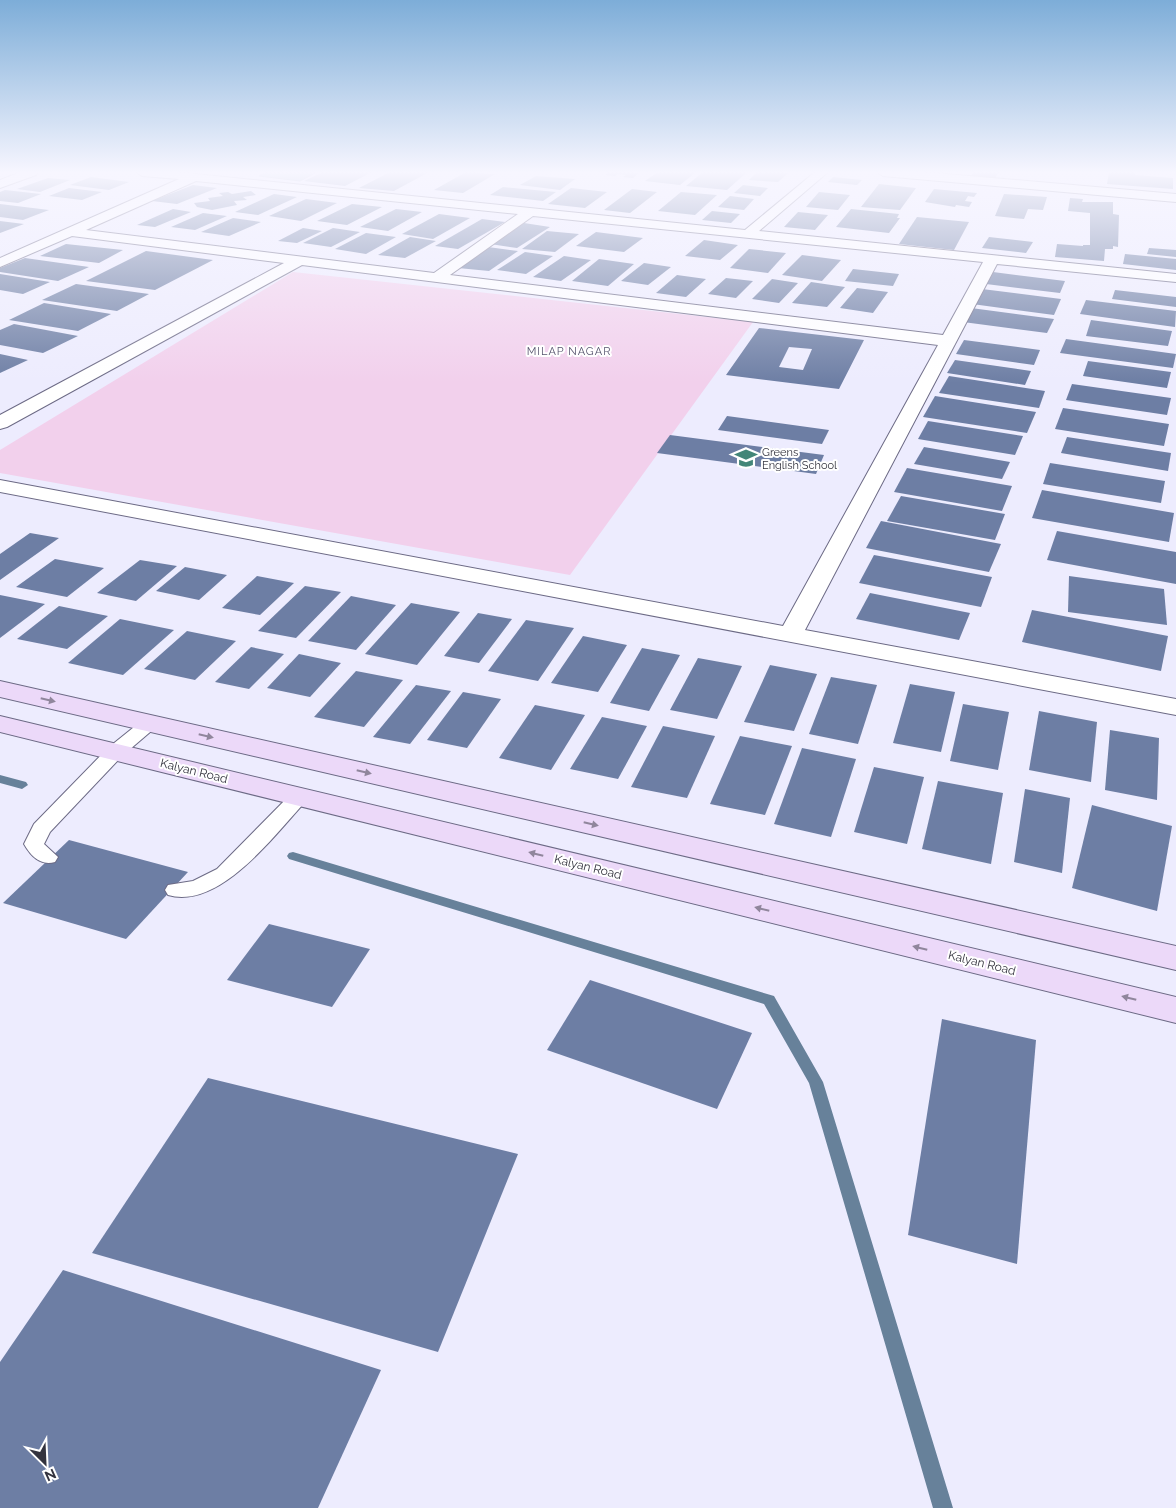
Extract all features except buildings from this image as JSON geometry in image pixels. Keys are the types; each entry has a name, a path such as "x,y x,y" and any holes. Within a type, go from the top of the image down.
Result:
{"main road":[{"path":"0,689 1176,958"},
{"name":"Kalyan Road","path":"0,724 1176,1010"}],"street":[{"path":"0,263 47,242"},
{"path":"156,242 948,341"},
{"path":"438,278 488,242"},
{"path":"830,242 1176,278"},
{"path":"791,634 992,259"},
{"path":"0,423 300,260"},
{"path":"0,486 1176,707"}],"lane":[{"path":"48,857 38,850 34,844 41,829 115,752 150,723"},
{"path":"176,890 187,890 219,878 230,869 299,797"}],"shaded area":[{"path":"293,272 753,322 570,575 0,473 0,450"}],"waterway":[{"path":"0,779 22,785"},
{"path":"293,856 769,1000 816,1082 943,1508"}],"place":[{"name":"Greens English School","path":"746,458"}],"district":[{"name":"MILAP NAGAR","path":"569,351"}]}
